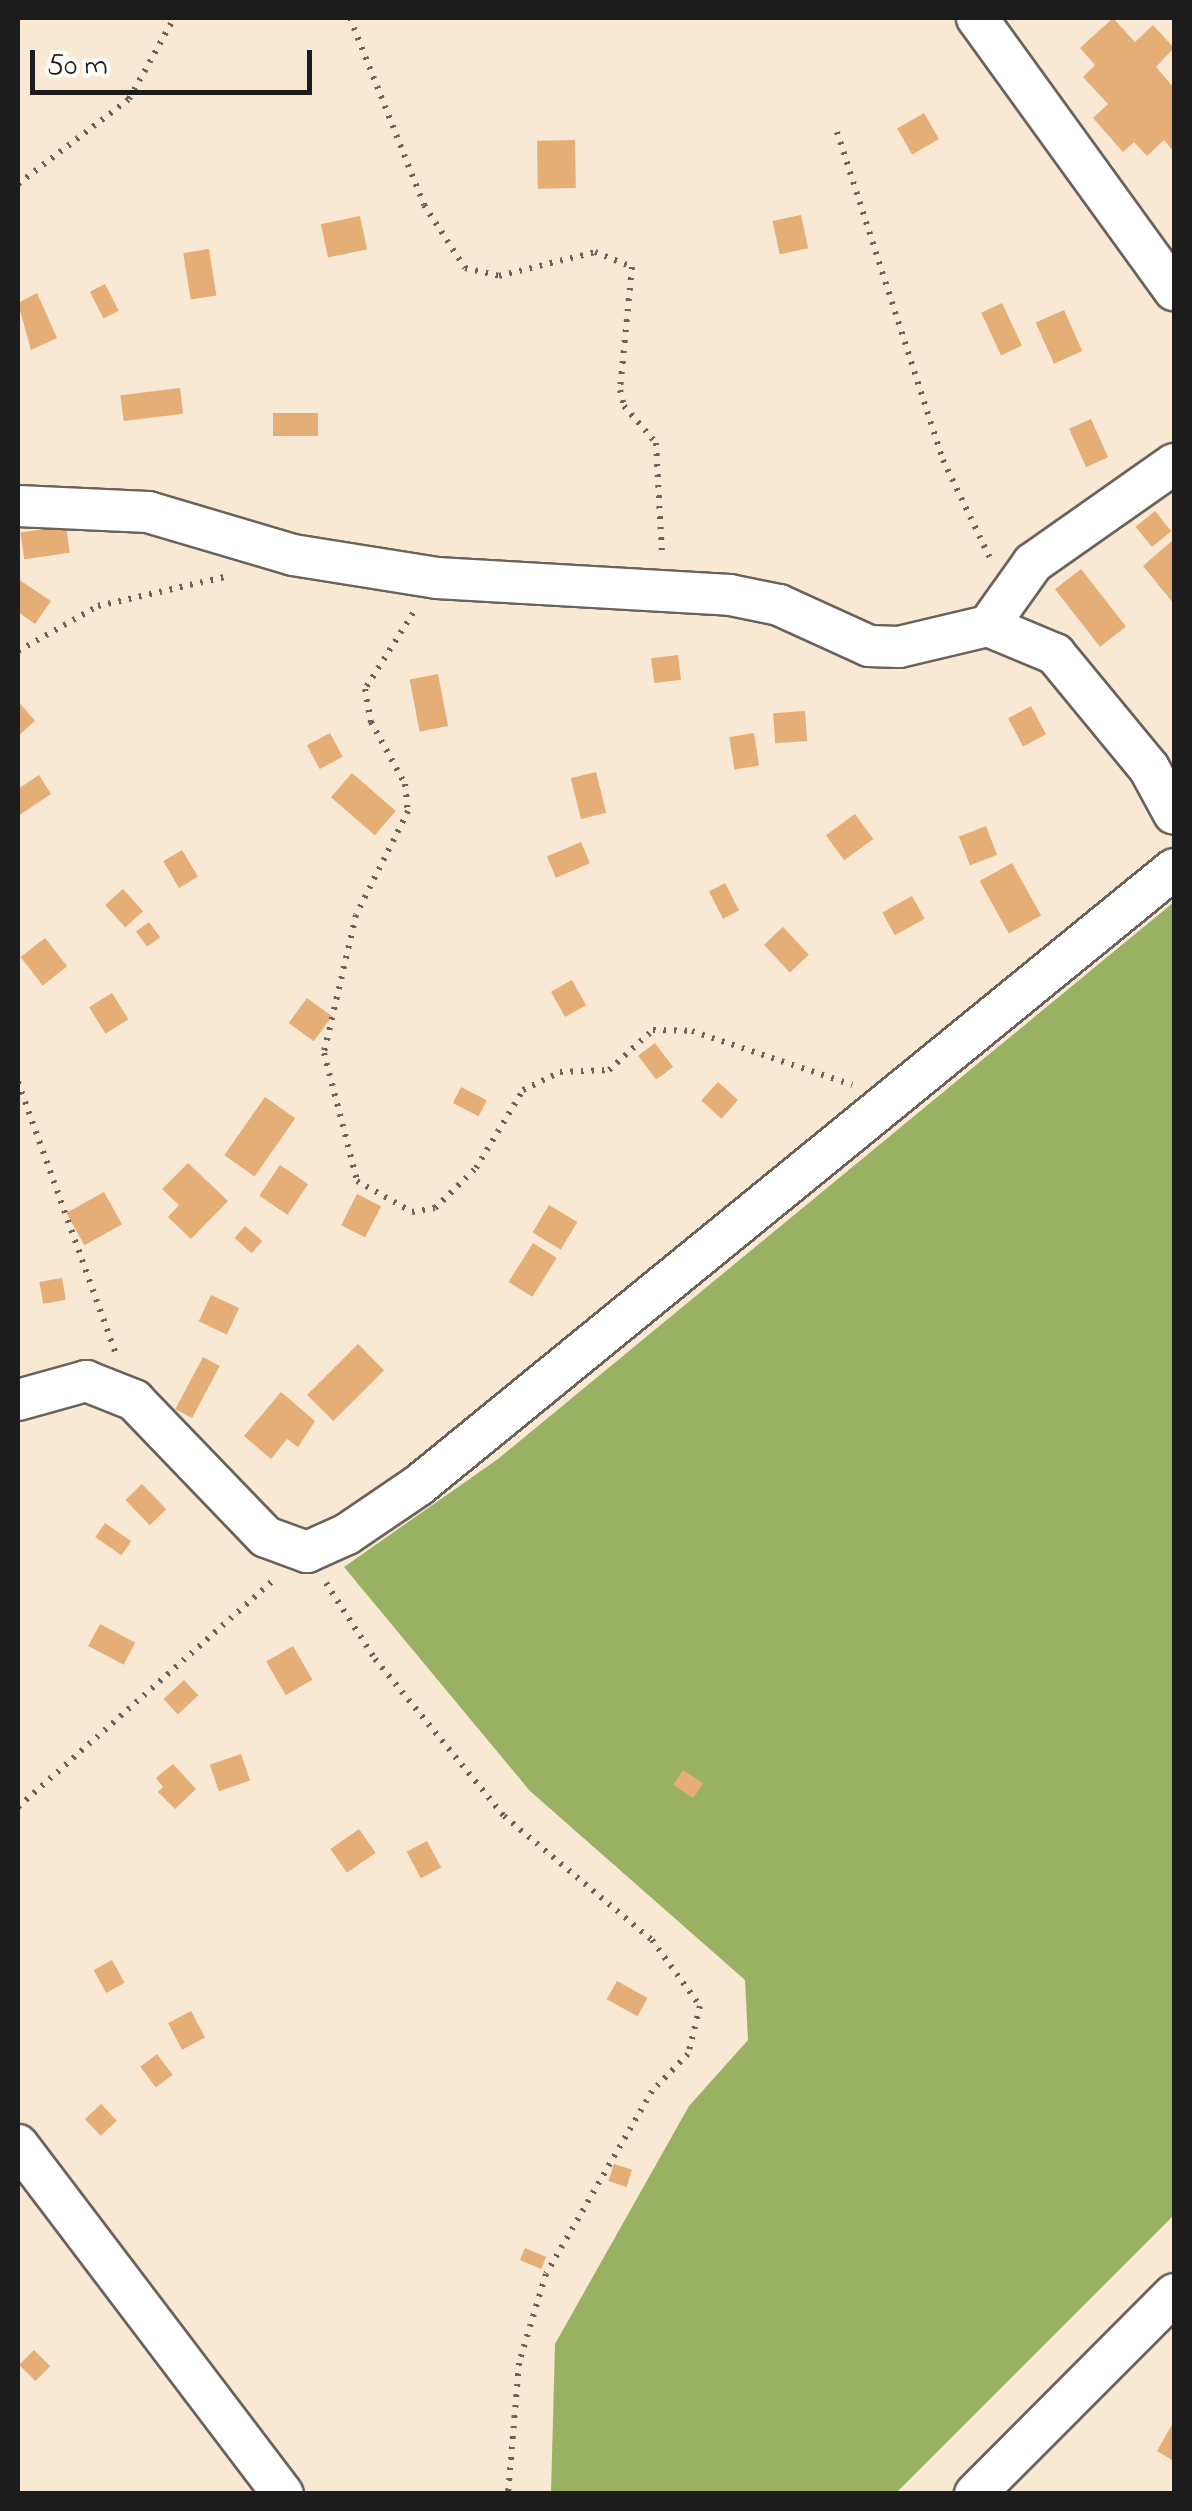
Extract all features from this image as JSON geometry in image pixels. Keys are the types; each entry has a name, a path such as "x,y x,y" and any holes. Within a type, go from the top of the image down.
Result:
{"street":[{"path":"978,18 1174,290"},
{"path":"988,626 1034,562 1174,464"},
{"path":"18,506 148,512 293,556 437,578 662,590 779,606 869,646 918,644 988,626 1054,654 1149,768 1174,814"},
{"path":"18,1400 86,1381 134,1400 266,1537 307,1552 348,1534 419,1485 896,1100 1174,868"},
{"path":"18,2146 283,2494"},
{"path":"975,2494 1174,2294"}],"path":[{"path":"18,184 129,99 174,18"},
{"path":"350,18 424,205 465,268 499,276 595,252 632,266 620,390 624,406 656,443 662,590"},
{"path":"837,132 943,460 984,550 1011,590"},
{"path":"18,651 98,606 293,556"},
{"path":"437,578 365,689 371,722 405,784 408,811 356,915 324,1053 356,1181 412,1212 435,1208 476,1168 523,1090 560,1072 609,1070 653,1030 692,1031 896,1100"},
{"path":"18,1082 134,1400"},
{"path":"18,1807 307,1552 374,1659 504,1816 652,1940 700,2006 688,2054 652,2091 534,2303 518,2364 508,2494"}],"green space":[{"path":"1174,902 1174,2215 896,2493 551,2493 555,2344 689,2106 748,2040 745,1980 530,1791 344,1567 498,1459"}],"building":[{"path":"1113,18 1135,42 1153,25 1174,48 1156,67 1174,88 1174,152 1164,140 1147,156 1134,142 1123,152 1093,118 1108,104 1083,77 1095,65 1080,48"},
{"path":"924,113 939,139 912,154 897,128"},
{"path":"575,140 576,188 538,189 537,141"},
{"path":"801,215 808,248 780,254 773,221"},
{"path":"360,216 367,249 328,258 321,224"},
{"path":"209,249 216,295 191,299 183,253"},
{"path":"105,284 119,311 103,318 90,292"},
{"path":"37,293 57,338 31,350 18,303"},
{"path":"1002,303 1022,346 1001,355 981,313"},
{"path":"1064,310 1082,351 1054,364 1036,323"},
{"path":"180,388 183,414 124,421 120,395"},
{"path":"273,413 318,413 318,436 273,436"},
{"path":"1091,419 1108,457 1086,467 1069,429"},
{"path":"1155,511 1171,531 1152,547 1136,527"},
{"path":"66,526 70,553 24,559 20,532"},
{"path":"1174,539 1174,604 1143,566"},
{"path":"1081,569 1126,627 1100,647 1055,589"},
{"path":"18,579 51,601 35,624 18,612"},
{"path":"678,655 681,680 654,683 651,658"},
{"path":"438,674 448,726 420,732 410,680"},
{"path":"18,701 35,721 18,736"},
{"path":"1031,706 1046,734 1023,746 1008,718"},
{"path":"805,711 807,741 775,743 773,713"},
{"path":"330,733 343,757 320,769 307,745"},
{"path":"754,733 759,766 734,770 729,737"},
{"path":"596,772 606,813 581,819 571,778"},
{"path":"352,773 396,811 375,835 331,797"},
{"path":"39,775 51,794 18,816 18,789"},
{"path":"855,814 873,839 844,860 826,835"},
{"path":"986,826 997,855 970,865 959,836"},
{"path":"581,842 590,863 556,878 547,856"},
{"path":"182,850 198,877 179,888 163,861"},
{"path":"1012,863 1041,915 1009,933 980,881"},
{"path":"725,883 739,911 723,919 709,891"},
{"path":"123,889 143,911 125,927 105,905"},
{"path":"912,896 925,919 895,935 882,912"},
{"path":"149,922 160,937 147,947 136,931"},
{"path":"783,927 809,955 790,973 764,945"},
{"path":"45,938 67,966 43,985 21,957"},
{"path":"572,980 586,1005 565,1017 551,992"},
{"path":"112,993 128,1019 106,1034 89,1007"},
{"path":"307,998 332,1016 314,1041 289,1023"},
{"path":"655,1043 673,1067 656,1080 638,1056"},
{"path":"718,1082 738,1100 721,1119 701,1101"},
{"path":"461,1087 487,1100 479,1116 453,1103"},
{"path":"265,1097 295,1118 255,1176 224,1155"},
{"path":"188,1163 228,1201 191,1239 168,1217 179,1205 162,1189"},
{"path":"280,1165 308,1184 287,1215 259,1196"},
{"path":"104,1192 122,1224 84,1245 66,1213"},
{"path":"357,1194 381,1206 365,1237 341,1225"},
{"path":"549,1205 577,1222 561,1249 533,1232"},
{"path":"245,1226 262,1241 252,1253 235,1238"},
{"path":"533,1243 557,1258 532,1297 509,1282"},
{"path":"62,1278 66,1300 43,1304 39,1282"},
{"path":"211,1295 239,1308 227,1334 199,1321"},
{"path":"358,1344 384,1370 333,1421 307,1395"},
{"path":"203,1357 220,1366 192,1418 175,1409"},
{"path":"281,1392 315,1421 298,1447 287,1439 271,1459 244,1436"},
{"path":"142,1484 166,1509 150,1525 125,1500"},
{"path":"105,1523 131,1541 121,1555 95,1537"},
{"path":"100,1624 135,1643 124,1665 88,1646"},
{"path":"293,1646 312,1680 286,1695 266,1662"},
{"path":"184,1680 198,1695 178,1714 164,1699"},
{"path":"241,1754 250,1780 219,1791 210,1765"},
{"path":"173,1764 196,1789 175,1809 158,1792 163,1787 156,1778"},
{"path":"683,1770 703,1783 693,1798 673,1785"},
{"path":"359,1829 376,1853 347,1873 330,1849"},
{"path":"427,1841 441,1867 421,1878 407,1852"},
{"path":"112,1960 125,1983 106,1993 94,1970"},
{"path":"617,1981 648,1998 637,2016 607,1999"},
{"path":"191,2011 205,2037 182,2050 168,2023"},
{"path":"157,2054 173,2075 156,2087 140,2067"},
{"path":"101,2104 117,2121 101,2136 85,2119"},
{"path":"614,2164 632,2170 627,2187 608,2181"},
{"path":"525,2248 546,2257 541,2269 520,2260"},
{"path":"34,2350 50,2366 35,2381 19,2365"},
{"path":"1174,2421 1174,2461 1157,2451"}]}
